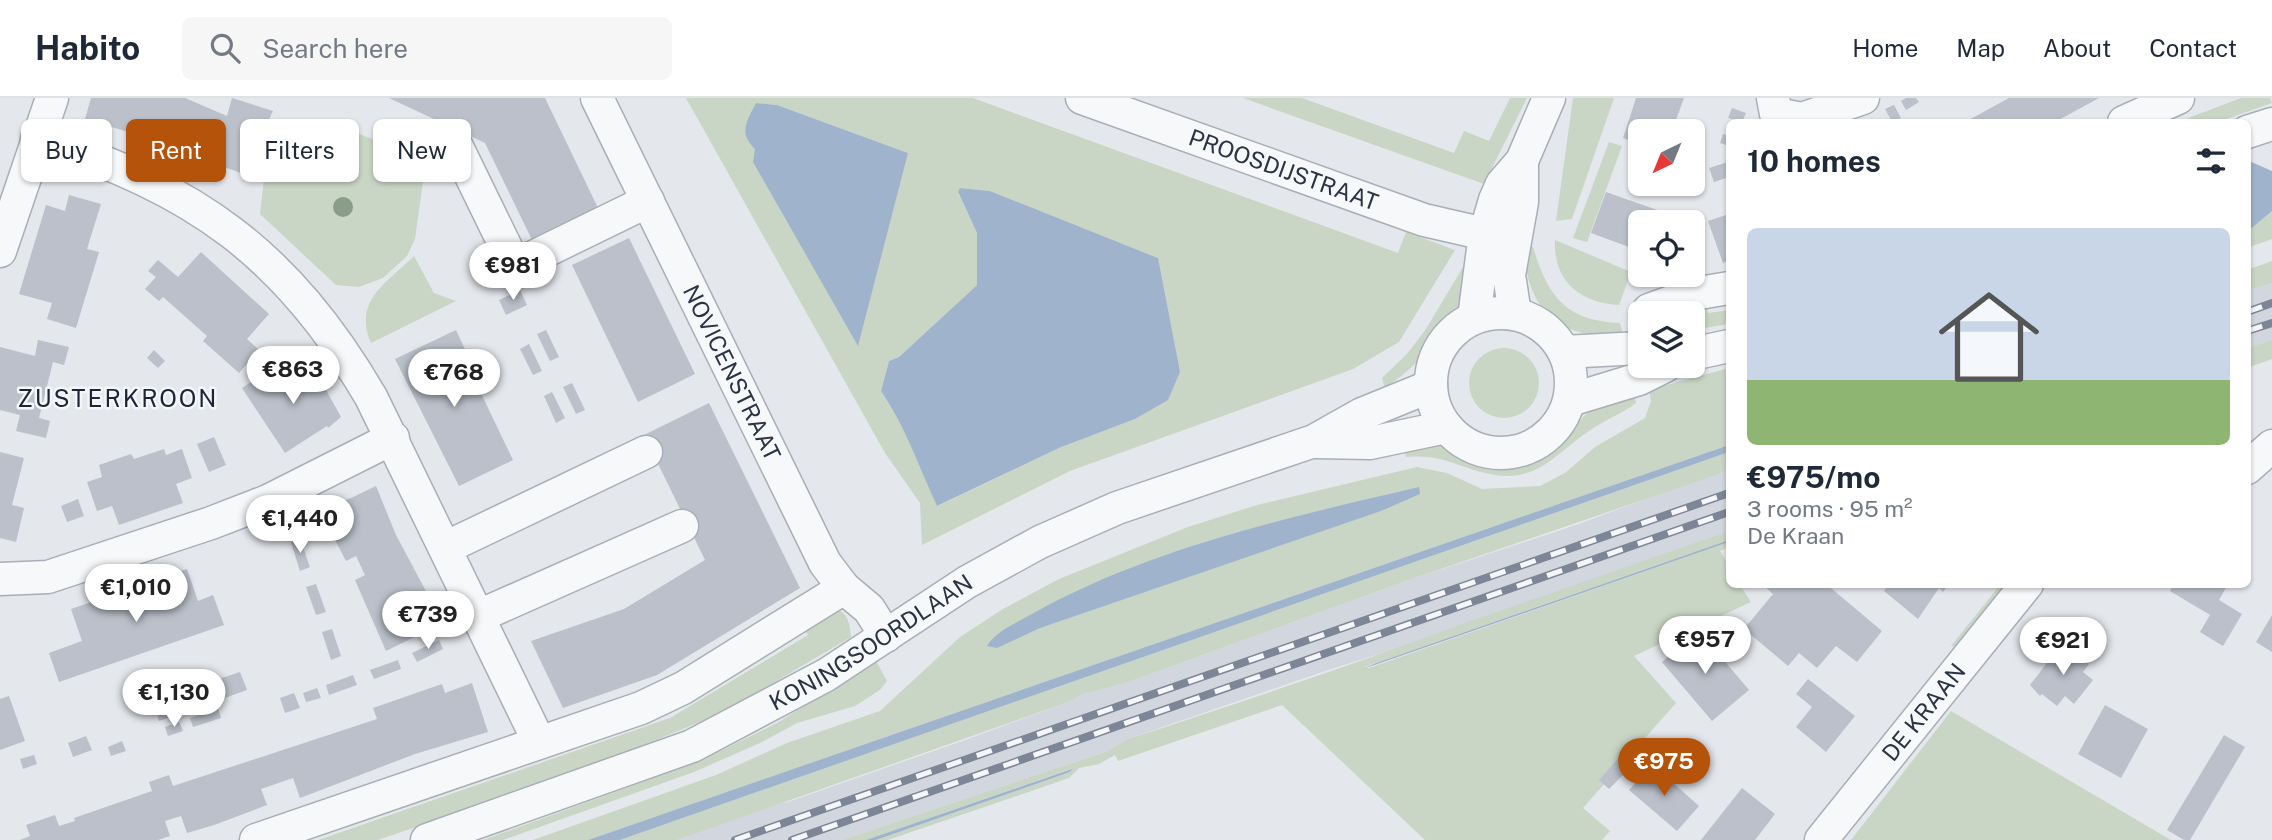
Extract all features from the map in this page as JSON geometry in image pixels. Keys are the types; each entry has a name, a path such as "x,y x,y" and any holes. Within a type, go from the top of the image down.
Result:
{"street":[{"path":"44,119 52,98"},
{"name":"NOVICENSTRAAT","path":"597,98 825,563 844,588 869,608 886,636"},
{"name":"PROOSDIJSTRAAT","path":"1082,98 1424,220 1485,234"},
{"path":"1474,318 1485,234 1502,184 1522,161 1549,98"},
{"path":"1773,98 1776,114 1802,119 1863,98"},
{"path":"2131,119 2178,98"},
{"path":"2251,131 2272,124"},
{"path":"1515,314 1509,275 1522,201 1522,161"},
{"path":"112,163 185,199 228,228 304,301 351,363 393,438 539,742"},
{"path":"471,176 515,266 649,201"},
{"path":"0,251 23,182"},
{"path":"1674,301 1693,294 1726,288"},
{"path":"1494,313 1515,314 1544,327 1564,352 1572,375 1570,400 1559,423 1541,442 1517,452 1491,453 1466,444 1446,427 1436,408 1431,386 1436,358 1451,334 1474,318 1494,313"},
{"path":"1705,351 1726,347"},
{"path":"1564,352 1628,349"},
{"path":"1570,400 1641,378"},
{"name":"KONINGSOORDLAAN","path":"427,840 692,746 757,714 886,636 967,582 1040,542 1117,508 1314,442 1383,404 1431,386"},
{"name":"KONINGSOORDLAAN","path":"1314,442 1370,443 1446,427"},
{"path":"0,579 48,578 211,523 268,501 393,438"},
{"path":"2251,464 2272,446"},
{"path":"445,548 646,452"},
{"path":"479,616 682,526"},
{"path":"256,840 641,708 683,688 844,588"},
{"name":"DE KRAAN","path":"1821,840 2024,588"}],"shaded area":[{"path":"2272,283 2272,340 2251,347 2251,290"},
{"path":"1726,469 1726,532 1431,638 1331,669 1128,739 1105,752 842,840 677,840 761,808 788,802 968,739 1071,701 1083,694 1123,684 1406,581 1576,525"}],"green space":[{"path":"686,98 973,98 1398,253 1406,232 1455,250 1399,342 1353,369 1070,471 922,545 920,503 885,453","holes":["757,103 777,105 908,153 755,149","961,188 990,191 1158,258 1135,419 1059,448 938,506 905,432 881,391 889,361 899,357 977,285 977,233 958,193"]},
{"path":"1243,98 1302,98 1454,153 1464,131 1489,141 1510,98 1527,98 1484,184"},
{"path":"1573,98 1614,98 1572,219 1556,221"},
{"path":"2241,98 2270,98 2272,103 2227,119 2186,119"},
{"path":"359,134 373,139 373,182 423,182 415,239 407,256 383,278 359,287 336,285 260,214 264,182 359,182"},
{"path":"1609,142 1622,146 1587,242 1573,238"},
{"path":"2272,211 2272,239 2251,247 2251,229"},
{"path":"1555,240 1628,271 1628,280 1619,305 1592,300 1572,287 1564,278 1556,254"},
{"path":"1523,247 1533,247 1545,280 1562,303 1586,317 1620,323 1624,338 1581,332 1551,317 1532,290"},
{"path":"414,256 434,293 456,301 371,343 366,315 370,304 384,284"},
{"path":"2272,261 2272,283 2251,290 2251,269"},
{"path":"1466,262 1468,294 1456,319 1420,359 1385,388 1382,378 1407,354 1426,329"},
{"path":"1705,303 1708,313 1726,310 1726,324 1705,328"},
{"path":"2272,340 2272,359 2251,367 2251,347"},
{"path":"1504,348 1529,358 1539,383 1529,408 1504,418 1479,408 1469,383 1479,358"},
{"path":"1726,369 1726,446 588,840 533,840 716,775 787,743 880,711 960,637 1003,609 1059,579 1188,527 1257,505 1417,467 1447,473 1482,489 1540,486 1565,473 1595,447 1645,418 1651,401 1649,390 1693,378 1705,378 1705,375"},
{"path":"1634,393 1636,403 1631,407 1595,427 1545,464 1521,475 1490,474 1440,459 1406,457 1403,445 1430,442 1479,459 1506,462 1531,457 1557,444 1588,412"},
{"path":"1726,453 1726,470 1719,474 1406,581 1123,684 1083,694 1071,701 677,840 620,840"},
{"path":"1726,532 1726,541 1364,667 1369,668 1726,543 1726,548 1720,551 1726,561 1726,588 1742,588 1751,602 1634,656 1676,703 1583,808 1610,831 1602,840 1425,840 1282,705 1118,761 1115,755 1099,764 1079,768 1069,778 888,840 876,840 1070,772 1071,769 866,840 842,840 1105,752 1128,739 1254,698"},
{"path":"1998,588 2006,588 1958,647 1951,646"},
{"path":"833,608 845,615 851,637 722,713 580,771 378,840 318,840 670,718 808,635 804,628"},
{"path":"876,661 887,681 880,690 855,706 797,723 760,743 694,772 503,840 483,840 698,762 777,723"},
{"path":"1951,711 2171,840 1851,840"}],"water":[{"path":"756,103 777,105 908,153 858,346 753,162 755,149 745,132"},
{"path":"2251,162 2272,171 2272,211 2251,229"},
{"path":"960,188 990,191 1158,258 1180,372 1168,400 1135,419 1059,448 937,506 905,432 881,391 889,361 899,357 977,285 977,233 958,192"},
{"path":"1726,446 1726,453 620,840 588,840"},
{"path":"1419,487 1420,494 1381,511 1040,628 997,648 987,646 1007,628 1122,571 1269,523"},
{"path":"1726,541 1363,669 1376,663"},
{"path":"1072,769 1070,772 876,840 866,840"}],"building":[{"path":"91,98 185,98 227,116 232,98 273,111 269,119 240,119 240,173 226,168 226,119 126,119 126,131 112,127 112,119 85,119"},
{"path":"389,98 545,98 599,210 533,242 485,143 471,136 471,119 434,119"},
{"path":"1636,98 1684,98 1676,119 1629,119"},
{"path":"1916,98 1919,102 1906,110 1901,101"},
{"path":"2009,98 2099,98 2060,119 1970,119"},
{"path":"1894,105 1901,118 1890,119 1885,109"},
{"path":"1732,108 1746,113 1743,119 1728,118"},
{"path":"1628,123 1628,140 1623,138"},
{"path":"1723,134 1726,135 1726,145 1720,143"},
{"path":"1726,163 1726,178 1714,182 1709,168"},
{"path":"1606,192 1657,210 1628,210 1628,247 1591,233"},
{"path":"69,195 101,204 87,249 99,252 76,328 47,319 52,303 19,294 46,205 65,211"},
{"path":"1726,215 1726,262 1723,263 1708,221"},
{"path":"629,238 695,374 638,402 572,265"},
{"path":"201,252 269,314 247,339 259,350 239,373 203,341 207,336 163,297 159,301 145,289 156,277 148,271 158,260 178,277"},
{"path":"520,290 527,305 506,315 499,300"},
{"path":"456,330 469,358 454,366 466,390 477,385 513,460 459,486 395,359"},
{"path":"546,330 559,357 550,361 537,334"},
{"path":"38,340 69,347 64,365 53,362 39,418 50,421 46,438 16,431 20,415 0,410 0,347 35,356"},
{"path":"529,344 542,371 533,375 520,349"},
{"path":"154,350 165,361 158,368 147,358"},
{"path":"308,365 311,370 314,368 341,417 328,428 327,426 285,453 242,388 268,371 277,386"},
{"path":"572,383 585,410 576,414 563,387"},
{"path":"552,392 565,418 556,423 544,396"},
{"path":"709,403 800,588 657,675 563,708 531,641 624,609 705,560 644,435"},
{"path":"214,437 226,465 209,472 197,444"},
{"path":"164,449 166,455 182,449 192,478 176,484 183,503 119,525 112,506 97,511 87,482 102,477 99,465 131,454 134,459"},
{"path":"0,452 24,458 12,505 24,508 16,542 0,538"},
{"path":"376,486 396,535 443,623 386,651 355,580 365,575 356,556 346,561 334,538 342,534 330,508"},
{"path":"78,499 84,516 67,522 61,506"},
{"path":"300,539 310,567 300,571 291,542"},
{"path":"187,569 198,601 213,595 224,625 59,682 49,653 82,641 71,609"},
{"path":"316,584 326,612 316,615 306,587"},
{"path":"1766,588 1831,588 1882,631 1857,662 1836,646 1817,668 1799,653 1788,666 1744,629 1773,594"},
{"path":"1886,588 1939,588 1918,619 1884,591"},
{"path":"2172,588 2226,588 2219,600 2242,614 2223,646 2200,632 2210,615 2170,591"},
{"path":"2272,615 2272,652 2256,642"},
{"path":"332,629 341,656 331,660 322,632"},
{"path":"1699,631 1749,690 1712,721 1662,662"},
{"path":"439,640 443,649 417,662 412,653"},
{"path":"2063,642 2089,664 2083,672 2093,680 2074,704 2065,696 2057,706 2042,694 2040,696 2030,685"},
{"path":"398,660 401,669 374,679 370,670"},
{"path":"240,672 247,690 202,706 195,687"},
{"path":"353,675 357,685 329,695 326,685"},
{"path":"1808,679 1855,716 1826,752 1796,727 1812,707 1796,694"},
{"path":"472,683 488,732 415,754 300,798 293,778 261,789 267,805 214,825 187,833 181,816 165,821 170,836 158,840 20,840 30,836 26,825 55,815 59,826 75,821 74,818 152,791 149,782 169,775 173,786 377,719 373,708 442,684 445,693"},
{"path":"317,688 321,698 306,702 303,693"},
{"path":"294,693 300,708 285,713 280,698"},
{"path":"9,696 25,741 0,750 0,699"},
{"path":"183,702 187,711 159,721 156,711"},
{"path":"2105,705 2148,729 2121,778 2078,754"},
{"path":"218,708 221,718 193,727 190,718"},
{"path":"179,722 183,731 168,736 165,727"},
{"path":"2224,735 2245,747 2190,840 2184,840 2167,830"},
{"path":"86,736 92,750 73,757 68,743"},
{"path":"122,741 126,751 111,756 108,747"},
{"path":"1623,753 1635,763 1609,789 1599,780"},
{"path":"34,755 37,764 23,769 20,759"},
{"path":"1652,764 1699,806 1677,831 1629,790"},
{"path":"1742,788 1775,814 1755,840 1701,840"}],"railway":[{"path":"2251,311 2272,303"},
{"path":"2251,330 2272,323"},
{"path":"735,840 1726,494"},
{"path":"792,840 1726,513"}],"district":[{"name":"ZUSTERKROON","path":"118,399"}]}
